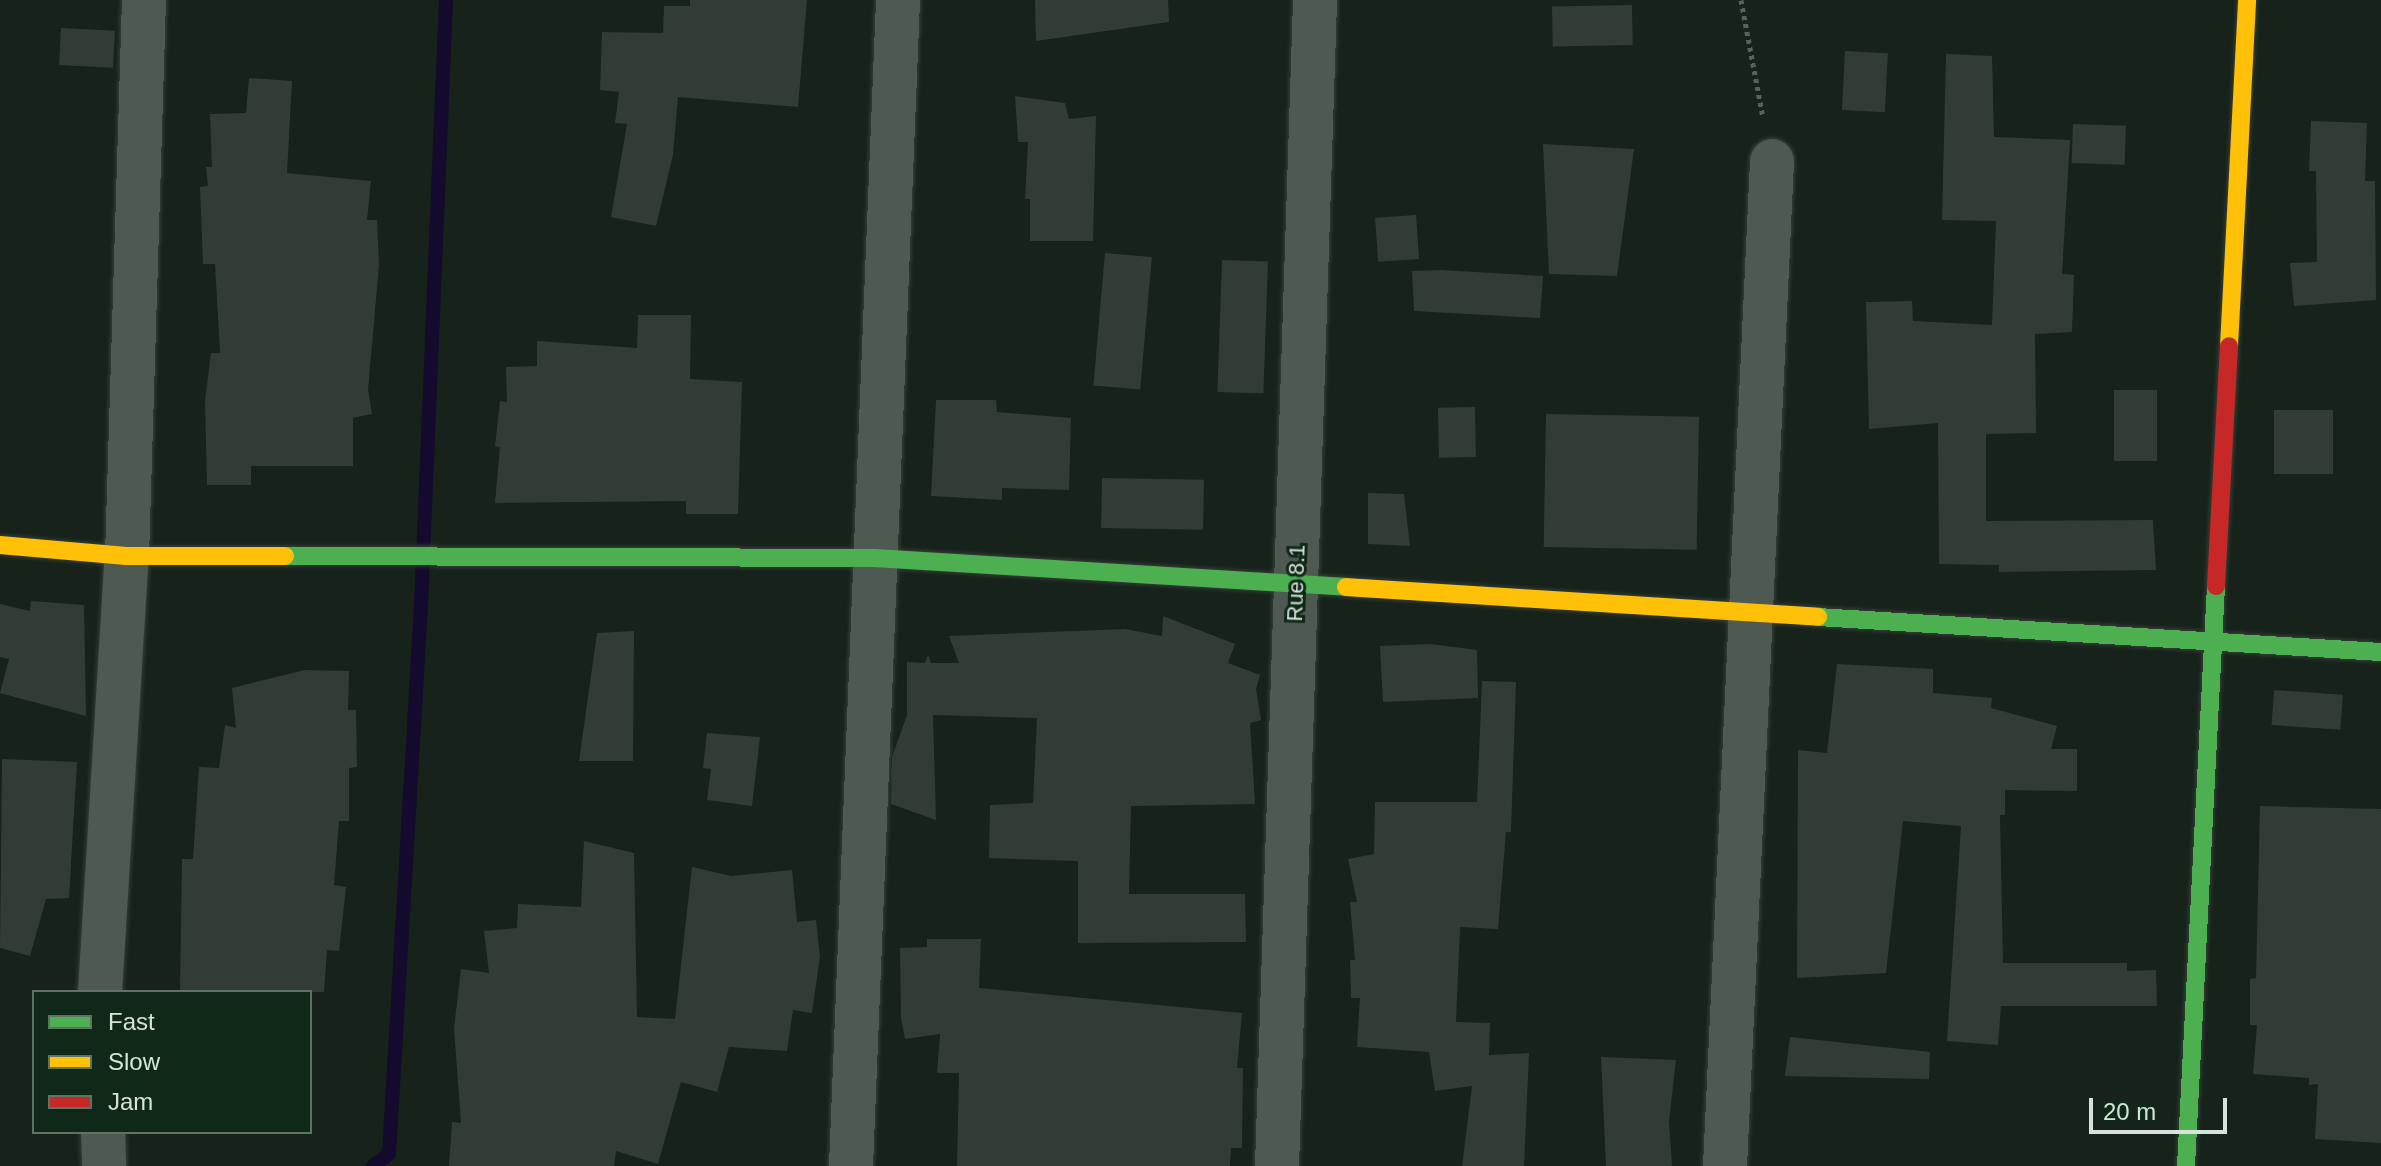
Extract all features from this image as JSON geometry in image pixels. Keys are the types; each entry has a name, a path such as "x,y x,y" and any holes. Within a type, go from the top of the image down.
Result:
{"street":[{"path":"100,990 127,556 144,0"},
{"path":"851,1166 898,0"},
{"name":"Rue 8.1","path":"1277,1166 1315,0"},
{"path":"2186,1166 2211,641 2247,0"},
{"path":"1725,1166 1747,612 1772,161"},
{"path":"0,545 127,556 875,558 2381,652"},
{"path":"103,1134 104,1166"}],"path":[{"path":"1741,0 1772,161"}],"building":[{"path":"690,0 807,0 798,107 678,97 673,155 656,226 611,217 627,124 615,123 619,92 600,90 602,32 663,33 664,6 690,6"},
{"path":"1035,0 1168,0 1169,22 1036,41"},
{"path":"1632,5 1633,45 1553,46 1552,6"},
{"path":"61,28 115,31 113,68 59,65"},
{"path":"1845,51 1888,53 1885,112 1842,110"},
{"path":"1946,54 1992,56 1994,137 2070,140 2062,274 2074,275 2072,332 2035,334 2036,433 1986,434 1986,521 2153,520 2156,570 1999,572 1999,565 1939,564 1938,423 1869,429 1866,302 1912,301 1913,321 1992,325 1996,221 1942,220"},
{"path":"249,78 292,81 287,173 371,181 367,220 377,220 379,265 368,390 372,414 353,418 353,466 251,466 251,485 207,485 205,401 211,353 220,353 215,264 203,264 200,187 208,186 206,167 212,167 210,114 246,113"},
{"path":"1015,96 1065,103 1069,119 1096,116 1093,241 1030,241 1030,199 1025,199 1028,142 1018,142"},
{"path":"2311,121 2367,123 2365,181 2375,181 2376,300 2294,306 2290,263 2317,262 2316,171 2309,171"},
{"path":"2073,124 2126,126 2125,165 2072,163"},
{"path":"1543,144 1634,149 1617,276 1549,274"},
{"path":"1416,215 1419,259 1378,262 1375,218"},
{"path":"1105,253 1152,257 1140,390 1093,385"},
{"path":"1222,260 1268,262 1263,394 1217,392"},
{"path":"1412,271 1543,276 1540,318 1414,311"},
{"path":"638,315 691,315 690,379 742,382 738,514 686,514 686,501 495,503 500,447 495,446 500,401 507,402 506,367 537,366 537,341 637,348"},
{"path":"2114,390 2157,390 2157,461 2114,461"},
{"path":"936,400 996,400 997,412 1071,418 1069,490 1002,488 1002,500 931,496"},
{"path":"1475,407 1476,457 1439,458 1438,408"},
{"path":"2274,410 2333,410 2333,474 2274,474"},
{"path":"1546,414 1699,417 1697,550 1544,547"},
{"path":"1102,478 1204,480 1203,530 1101,528"},
{"path":"1368,493 1404,494 1410,546 1368,544"},
{"path":"31,601 84,605 86,716 0,693 9,659 0,657 0,604 30,611"},
{"path":"1163,616 1235,644 1228,663 1260,675 1256,689 1261,720 1250,723 1255,804 1131,806 1129,894 1245,894 1246,942 1078,943 1078,861 989,858 990,805 1033,803 1037,718 933,715 936,820 891,804 892,757 907,715 907,662 925,663 928,655 931,663 959,663 949,636 1125,629 1162,636"},
{"path":"634,631 633,761 579,761 597,633"},
{"path":"1431,644 1477,650 1478,698 1383,702 1380,646"},
{"path":"1837,664 1933,669 1933,693 1992,698 1991,708 2057,726 2051,749 2077,749 2077,791 2005,790 2005,815 2000,815 2003,963 2127,963 2127,971 2156,970 2157,1006 2001,1006 1998,1045 1947,1041 1961,826 1903,821 1886,973 1797,978 1798,750 1827,753"},
{"path":"305,670 349,671 348,710 356,710 357,767 349,768 349,821 339,821 334,885 346,887 339,951 327,950 324,992 180,990 182,859 193,859 199,767 219,768 225,725 236,728 232,688"},
{"path":"1482,681 1516,682 1511,832 1506,832 1498,929 1460,927 1456,1022 1490,1023 1489,1055 1529,1053 1524,1166 1462,1166 1472,1086 1435,1091 1429,1052 1357,1047 1360,998 1351,998 1350,960 1355,960 1350,902 1357,902 1348,859 1374,854 1375,802 1477,802"},
{"path":"2274,690 2343,695 2340,730 2272,725"},
{"path":"707,733 760,737 752,806 707,800 711,769 703,768"},
{"path":"2,759 77,762 69,898 46,899 30,956 0,948"},
{"path":"2260,806 2381,809 2381,1143 2315,1139 2318,1084 2309,1085 2309,1078 2253,1074 2257,1025 2250,1025 2250,979 2256,978"},
{"path":"584,841 634,853 637,1017 675,1019 692,867 731,876 792,870 797,922 816,920 820,956 812,1013 793,1010 787,1051 729,1047 717,1092 681,1082 658,1164 616,1151 614,1166 449,1166 452,1122 461,1123 454,1028 461,969 489,973 484,931 517,928 518,904 581,907"},
{"path":"927,939 981,939 979,988 1242,1013 1237,1068 1243,1068 1242,1148 1231,1148 1230,1166 957,1166 959,1073 937,1073 940,1034 905,1039 901,1018 900,948 927,947"},
{"path":"1790,1037 1930,1052 1929,1079 1785,1076"},
{"path":"1601,1057 1676,1060 1669,1121 1672,1166 1606,1166"}],"waterway":[{"path":"373,1166 389,1154 421,606 446,0"}],"traffic: fast":[{"path":"285,556 875,558 1346,587"},
{"path":"2186,1166 2216,586"},
{"path":"1818,617 2381,652"}],"traffic: slow":[{"path":"2229,346 2247,0"},
{"path":"0,545 127,556 285,556"},
{"path":"1346,587 1818,617"}],"traffic: jam":[{"path":"2216,586 2229,346"}]}
